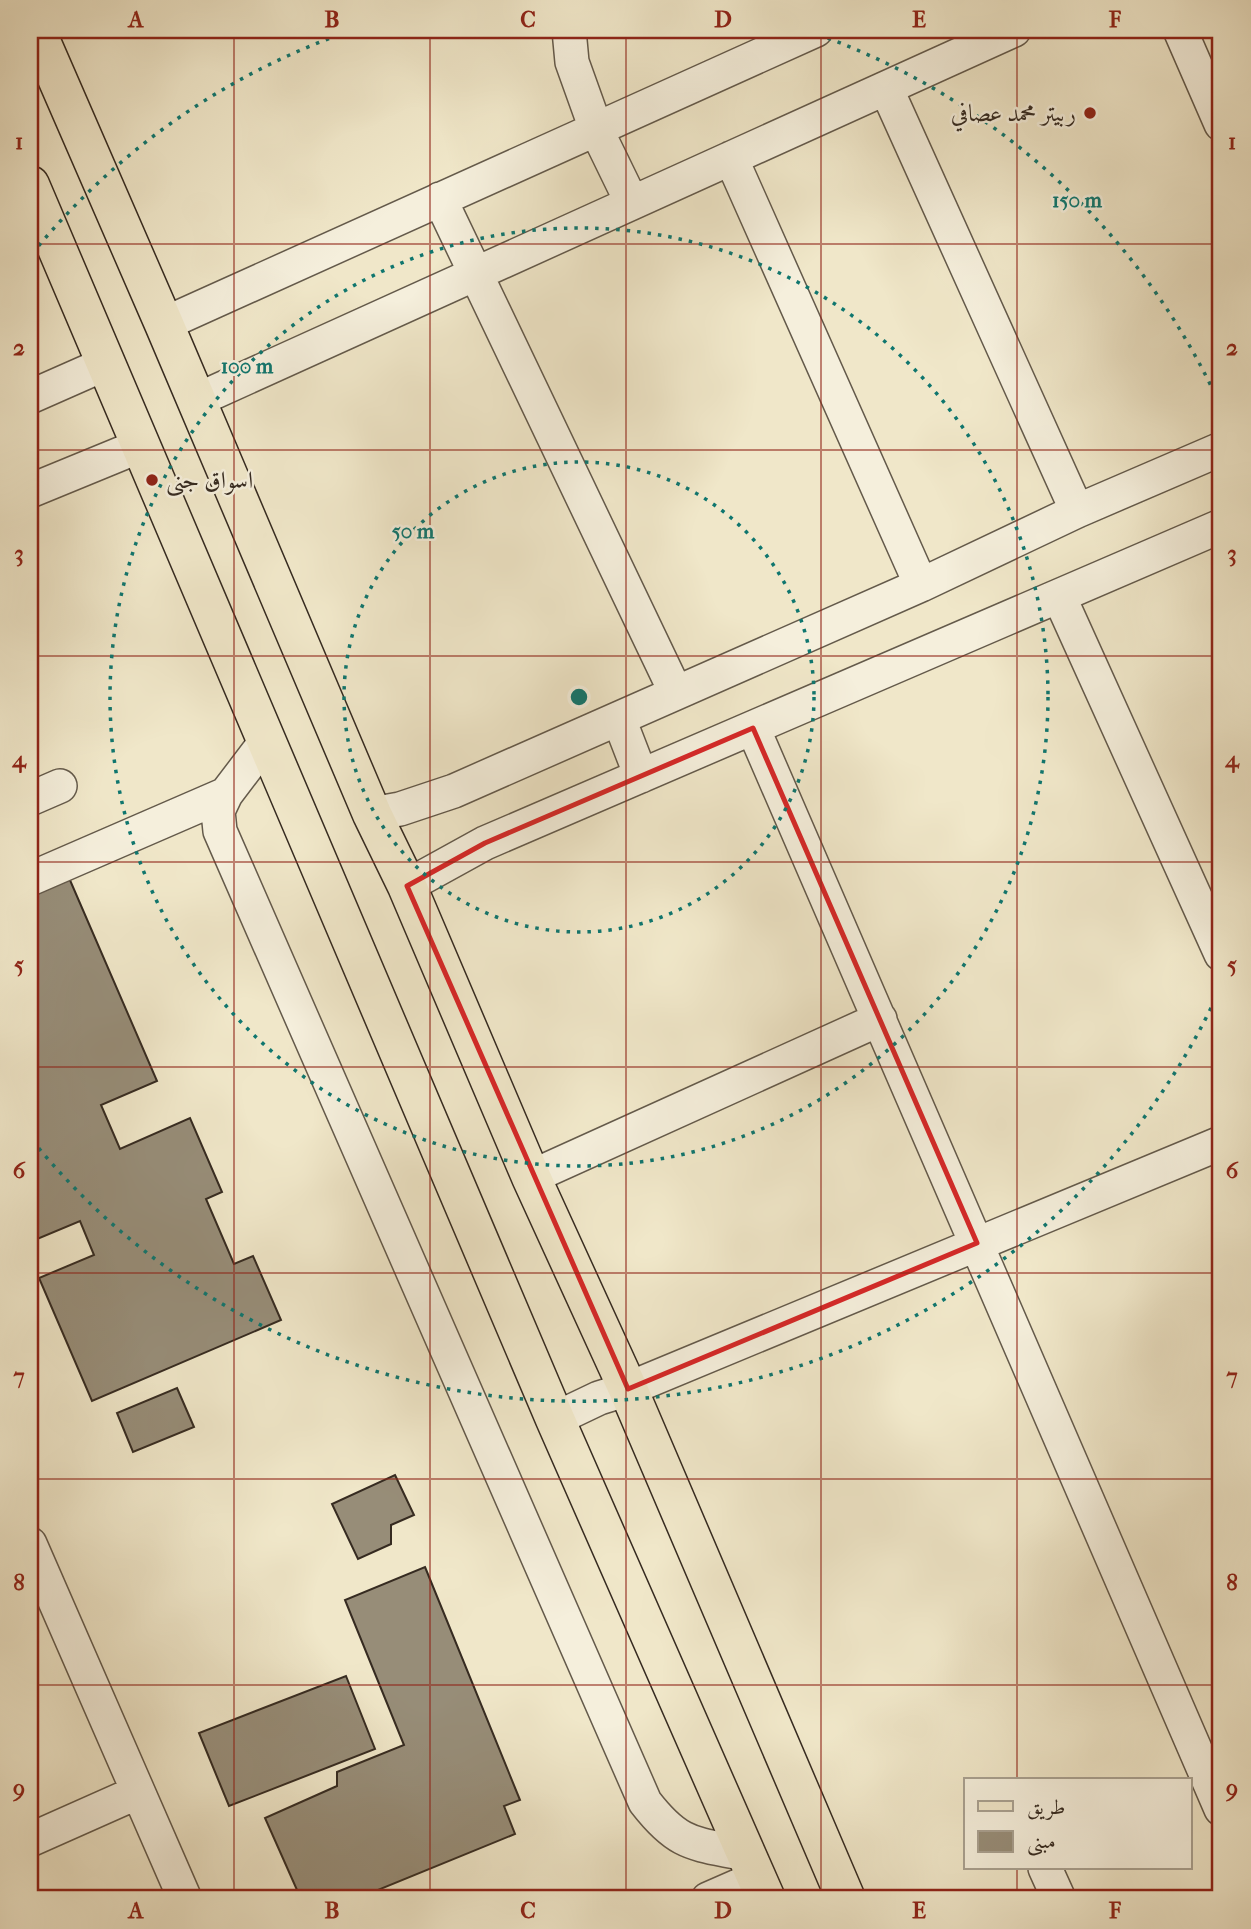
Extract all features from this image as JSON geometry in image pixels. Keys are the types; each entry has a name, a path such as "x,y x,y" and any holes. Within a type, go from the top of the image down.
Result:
{"main road":[{"path":"36,30 197,400 372,814 407,886 531,1177 628,1389 846,1899"},
{"path":"30,185 555,1419 756,1877"}],"street":[{"path":"569,30 572,62 596,129 632,203"},
{"path":"164,324 816,30"},
{"path":"197,400 1014,30"},
{"path":"1180,30 1221,124"},
{"path":"886,88 1077,511"},
{"path":"731,158 920,585"},
{"path":"440,199 676,694"},
{"path":"30,397 107,363"},
{"path":"30,491 142,444"},
{"path":"372,814 428,802 676,694 920,585 1077,511 1221,449"},
{"path":"407,886 485,843 1221,526"},
{"path":"1059,596 1221,954"},
{"path":"619,719 642,776"},
{"path":"753,728 1221,1808"},
{"path":"267,740 226,794 218,811 220,831 645,1802 662,1825 686,1842 756,1877"},
{"path":"30,799 60,786"},
{"path":"30,879 226,794"},
{"path":"531,1177 880,1019"},
{"path":"555,1419 599,1398 628,1389 1221,1143"},
{"path":"30,1544 185,1899"},
{"path":"30,1840 138,1792"},
{"path":"1046,1870 1059,1899"},
{"path":"708,1899 756,1877"}],"highlighted area":[{"path":"753,728 977,1243 628,1389 407,886 485,843"}],"building":[{"path":"63,864 157,1081 101,1105 120,1149 190,1118 222,1192 206,1199 234,1264 253,1256 281,1320 92,1401 39,1278 94,1255 80,1221 30,1242 30,878"},
{"path":"177,1388 194,1427 133,1452 117,1413"},
{"path":"395,1475 414,1515 391,1525 391,1544 358,1559 332,1504"},
{"path":"425,1567 520,1800 504,1806 515,1834 363,1896 364,1899 301,1899 265,1818 337,1786 337,1772 404,1745 345,1600"},
{"path":"346,1676 375,1749 229,1806 199,1733"}],"place":[{"name":"ربيتر محمد عصافي","path":"1090,113"},
{"name":"اسواق جنى","path":"152,480"}]}
